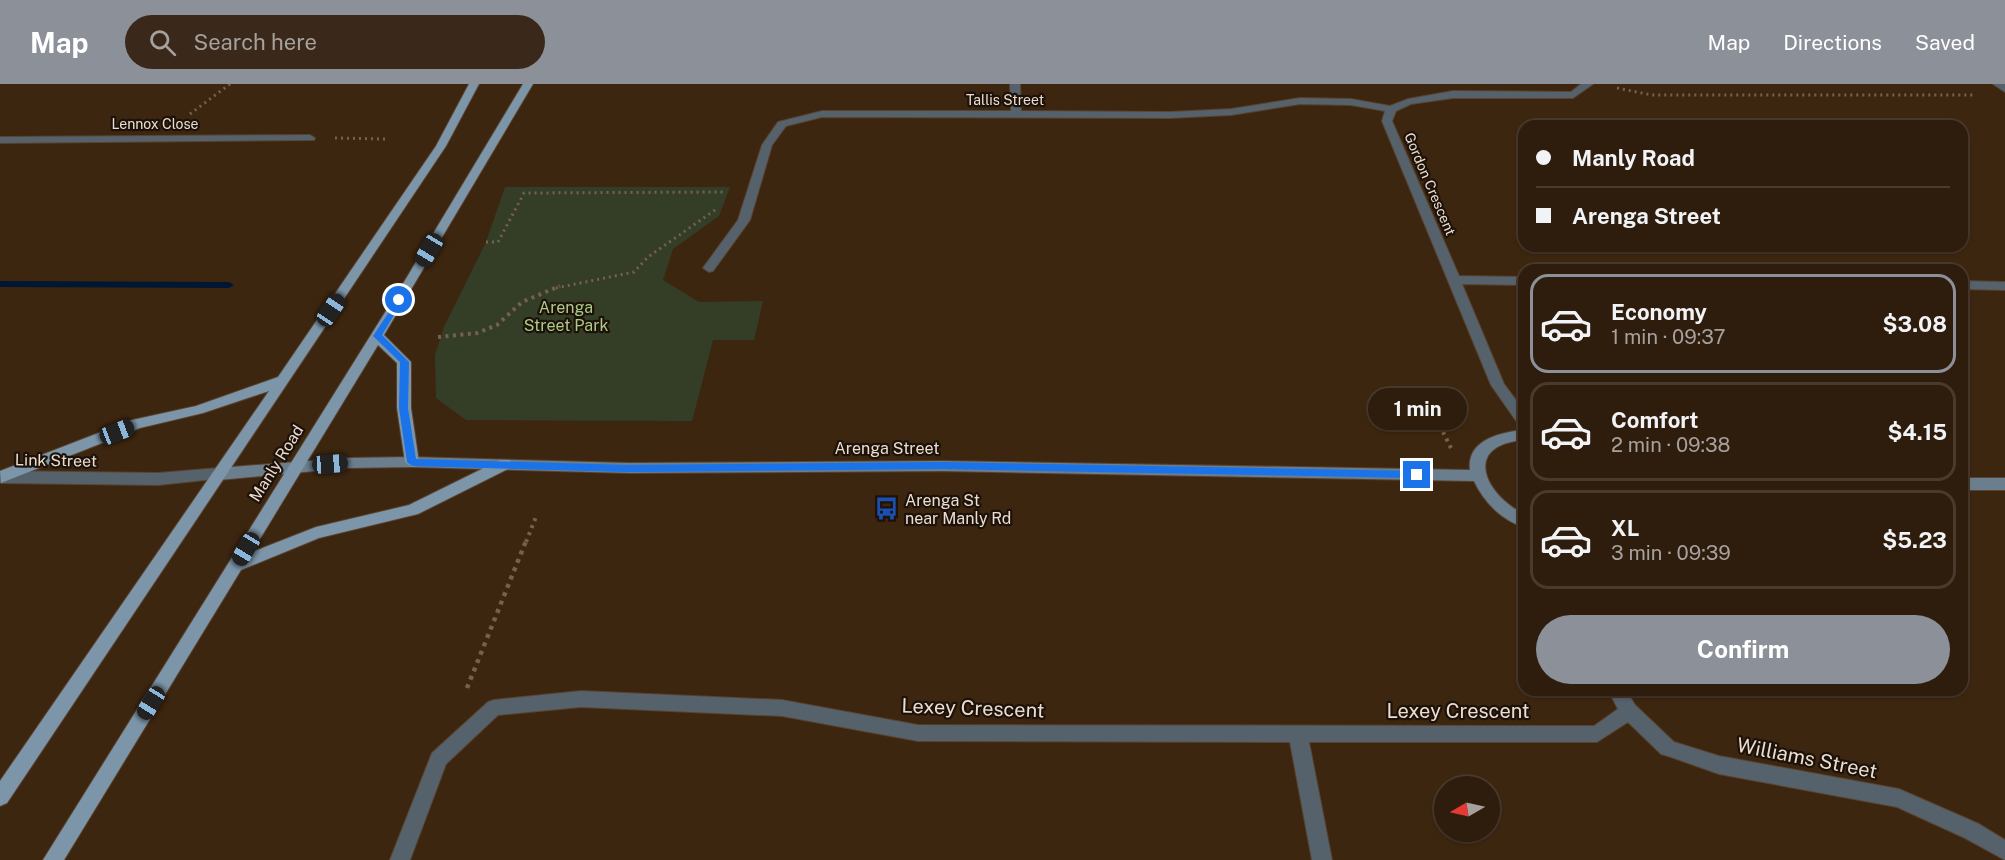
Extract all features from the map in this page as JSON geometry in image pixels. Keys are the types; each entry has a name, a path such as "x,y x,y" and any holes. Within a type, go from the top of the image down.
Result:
{"main road":[{"path":"0,797 441,146 474,84"},
{"name":"Manly Road","path":"53,860 377,336 528,84"},
{"path":"377,336 404,362 404,408 412,462"},
{"path":"1,477 137,424 198,410 282,381"},
{"path":"236,565 316,533 414,510 505,464"}],"street":[{"path":"1015,84 1016,115"},
{"path":"1390,109 1404,101 1439,96 1573,95 1588,84"},
{"path":"1998,84 2005,89"},
{"name":"Tallis Street","path":"709,268 744,220 767,145 782,124 822,114 1016,115 1231,112 1300,101 1351,102 1390,109"},
{"name":"Gordon Crescent","path":"1390,109 1387,121 1497,385 1518,413"},
{"name":"Lennox Close","path":"0,140 310,138"},
{"path":"1454,280 1518,280"},
{"path":"1968,285 2005,286"},
{"path":"1518,436 1502,437 1487,445 1478,460 1478,476 1498,505 1518,517"},
{"name":"Arenga Street","path":"219,474 295,466 412,462 628,468 942,466 1478,476"},
{"name":"Link Street","path":"1,477 158,479 219,474"},
{"path":"1968,484 2005,484"},
{"name":"Williams Street","path":"1620,696 1629,711 1668,748 1719,765 1899,798 1972,831 2005,851"},
{"name":"Lexey Crescent","path":"400,860 439,759 494,708 581,699 782,708 918,733 1597,734 1629,711"},
{"path":"1298,734 1322,860"}],"path":[{"path":"166,139 199,105 230,84"},
{"path":"1617,88 1652,95 1982,95"},
{"path":"310,138 385,139"},
{"path":"438,337 477,333 497,325 522,302 566,284 634,272 648,257 715,210 722,192"},
{"path":"486,242 498,242 524,193 753,192"},
{"path":"465,693 536,517"}],"green space":[{"name":"Arenga Street Park","path":"505,187 730,187 719,216 673,249 663,280 699,302 763,301 754,340 713,340 692,421 466,420 436,398 435,355 444,327 486,242"}],"waterway":[{"path":"0,284 229,285"}],"place":[{"name":"Arenga St near Manly Rd","path":"887,509"}],"route":[{"path":"399,300 377,336 404,362 404,408 412,462 628,468 942,466 1417,475"}]}
